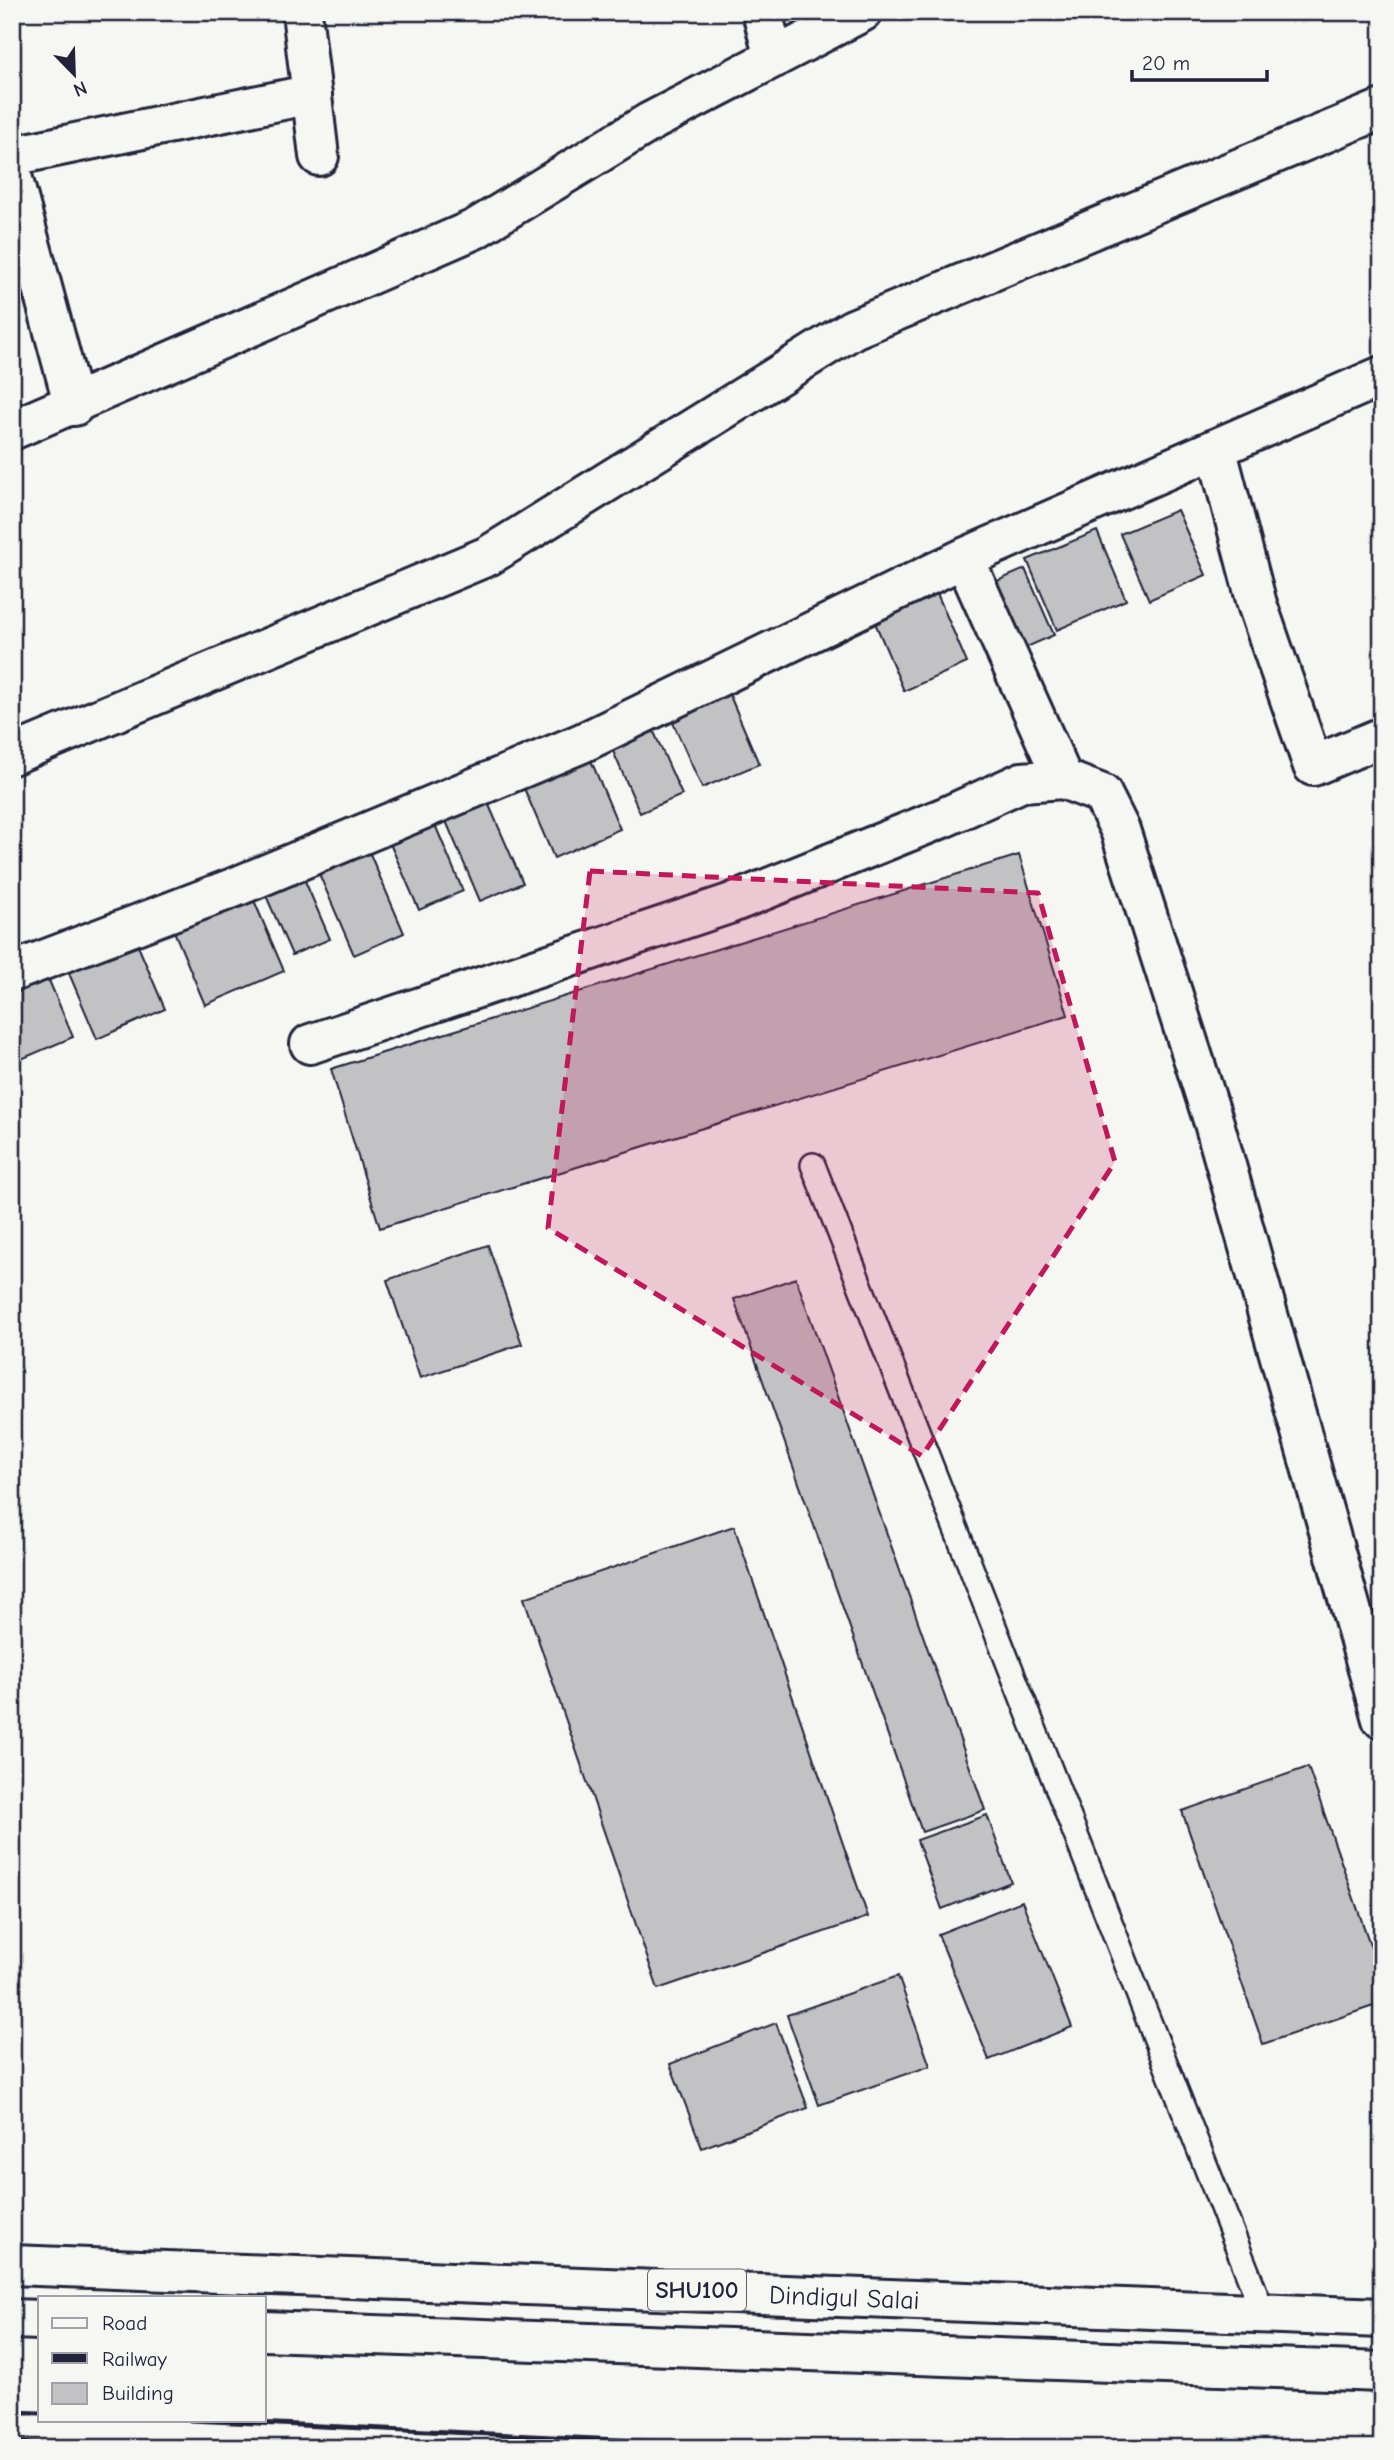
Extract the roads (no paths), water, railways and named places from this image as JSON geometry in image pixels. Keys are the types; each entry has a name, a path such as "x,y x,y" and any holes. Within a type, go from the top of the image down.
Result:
{"street":[{"path":"302,12 320,156"},
{"path":"762,12 774,58"},
{"path":"12,430 74,406 475,229 650,122 862,12"},
{"path":"12,156 312,94"},
{"path":"12,755 488,556 853,329 1382,109"},
{"path":"12,176 74,406"},
{"path":"12,972 233,888 582,743 964,558 1382,376"},
{"path":"1217,450 1257,604 1313,766 1382,737"},
{"path":"964,558 1063,779"},
{"path":"310,1044 729,904 945,817 1022,782 1063,779 1102,794 1120,831 1214,1123 1382,1719"},
{"name":"Dindigul Salai","path":"12,2265 1382,2318"},
{"path":"12,2319 38,2320"},
{"name":"SHU100","path":"266,2331 1382,2372"}],"lane":[{"path":"813,1165 1263,2312"}],"railway":[{"path":"12,2412 38,2413"},
{"path":"233,2422 788,2448"},
{"path":"12,2442 175,2448"}]}
